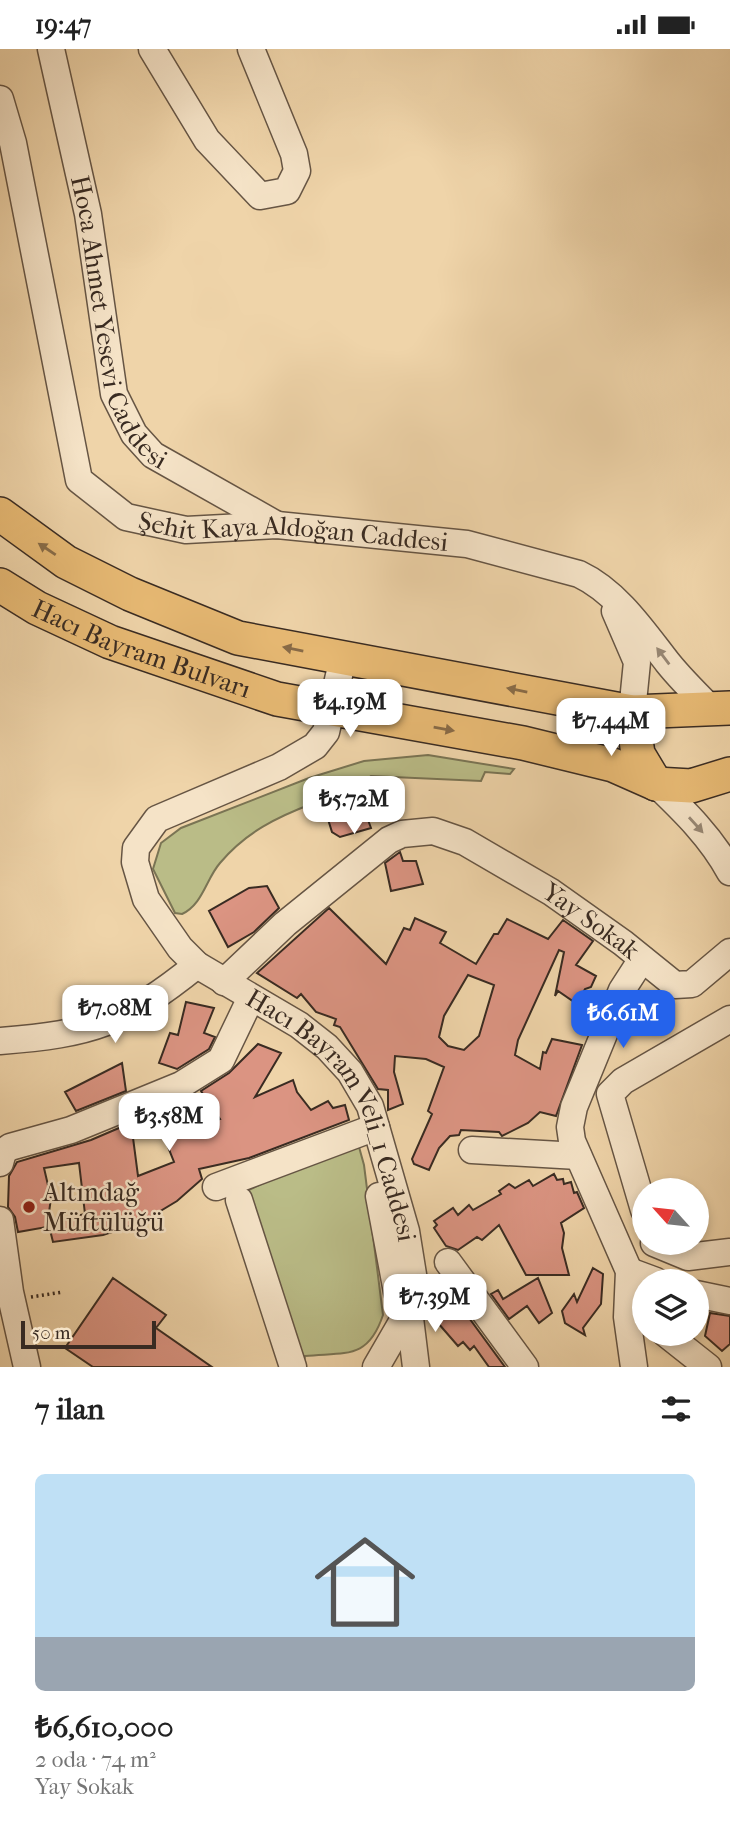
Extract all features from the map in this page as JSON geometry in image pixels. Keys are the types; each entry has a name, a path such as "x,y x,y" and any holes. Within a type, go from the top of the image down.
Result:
{"main road":[{"name":"Hacı Bayram Bulvarı","path":"0,514 66,562 187,619 238,638 632,712 723,713"},
{"name":"Hacı Bayram Bulvarı","path":"0,585 37,608 110,642 256,692 523,743 613,765 656,784 691,786 730,774"},
{"path":"632,712 638,754 656,784"}],"street":[{"name":"Hoca Ahmet Yesevi Caddesi","path":"51,49 88,213 114,394 134,433 153,455 278,525"},
{"path":"152,49 207,140 260,196 287,191 297,171 293,154 251,49"},
{"name":"Şehit Kaya Aldoğan Caddesi","path":"0,99 13,143 79,480 127,517 186,530 278,525 467,544 579,574 593,581 638,621 669,664 723,713"},
{"path":"606,594 629,638 637,663 632,712"},
{"name":"Hacı Bayram Veli_1 Caddesi","path":"343,658 326,732 305,754 156,819 136,848 135,862 146,899 170,937 197,965 299,1025 342,1060 370,1106 368,1129"},
{"path":"656,784 718,850 730,872"},
{"name":"Yay Sokak","path":"224,982 354,865 389,840 402,834 425,831 447,834 520,873 600,926 642,959 622,990 574,1107 574,1145"},
{"path":"642,959 674,985 684,987 702,977 730,952"},
{"path":"0,1041 79,1033 124,1017 153,999 197,965"},
{"name":"Hacı Bayram Veli_1 Caddesi","path":"224,982 246,1008 310,1049 368,1129 407,1231 415,1287 409,1310 376,1367"},
{"path":"0,1163 3,1153 18,1143 71,1130 181,1085 214,1065 221,1060 246,1008"},
{"path":"635,1178 610,1094 623,1081 730,1019"},
{"path":"293,1367 228,1194 368,1129"},
{"path":"472,1150 574,1145 629,1271 632,1287"},
{"path":"0,1220 12,1300 26,1362"},
{"path":"709,1254 730,1252"},
{"path":"683,1255 705,1255"},
{"path":"448,1262 525,1367"},
{"path":"709,1297 730,1301"},
{"path":"409,1310 416,1367"},
{"path":"634,1367 635,1346"},
{"path":"681,1346 708,1367"}],"path":[{"path":"12,1300 62,1292"}],"green space":[{"path":"428,755 514,769 510,774 485,772 481,781 371,776 359,783 312,794 314,803 275,820 240,843 215,869 195,904 182,914 175,913 153,869 161,843 181,828 309,778 364,761"},
{"path":"351,1143 359,1147 364,1165 383,1315 377,1330 363,1347 344,1353 305,1356 303,1367 242,1193"}],"building":[{"path":"357,790 371,828 340,837 332,832 322,800"},
{"path":"400,852 403,861 416,861 423,884 391,891 385,863"},
{"path":"267,886 279,908 254,932 228,947 209,911 249,888"},
{"path":"329,908 386,964 404,928 410,930 415,918 446,932 440,943 476,964 494,934 498,934 507,919 548,939 563,920 593,941 576,965 596,976 577,1004 558,991 555,996 564,952 559,950 518,1040 515,1055 540,1069 543,1052 546,1053 552,1039 582,1045 556,1116 540,1112 528,1123 502,1136 499,1132 461,1130 459,1135 450,1136 439,1148 429,1170 414,1164 412,1159 432,1114 428,1111 444,1067 426,1059 395,1056 394,1072 403,1104 388,1110 388,1090 378,1089 340,1027 334,1025 336,1019 316,1012 301,994 297,998 257,973","holes":["468,975 494,985 479,1036 464,1050 448,1046 439,1037 444,1016"]},
{"path":"186,1002 214,1008 204,1033 215,1037 209,1049 177,1069 159,1063 170,1033 178,1035"},
{"path":"258,1044 281,1053 255,1097 293,1080 297,1092 311,1110 328,1101 333,1108 345,1105 349,1120 249,1158 199,1169 202,1179 177,1201 142,1222 103,1235 53,1242 48,1222 85,1214 79,1163 44,1168 51,1198 47,1227 18,1232 15,1217 8,1207 9,1176 17,1162 91,1140 126,1125 132,1130 138,1176 174,1162 162,1132 157,1132 153,1113 181,1103 191,1130 220,1119 201,1091 229,1073"},
{"path":"122,1063 126,1091 76,1111 65,1092"},
{"path":"554,1174 557,1180 563,1179 564,1184 571,1182 574,1193 577,1192 584,1208 561,1223 564,1233 562,1248 569,1275 526,1275 499,1225 482,1240 477,1237 458,1250 446,1246 434,1228 437,1225 434,1221 453,1208 458,1215 469,1205 473,1210 501,1194 499,1191 509,1184 515,1188 529,1180 533,1186"},
{"path":"593,1268 603,1274 601,1304 583,1328 585,1335 565,1323 562,1311 574,1294 577,1302"},
{"path":"113,1278 166,1315 156,1328 212,1367 93,1367 65,1348"},
{"path":"538,1278 552,1313 539,1323 527,1306 509,1319 491,1294 498,1290 503,1299"},
{"path":"457,1305 505,1367 489,1367 474,1346 470,1350 463,1342 458,1346 438,1323"},
{"path":"710,1313 730,1316 730,1344 722,1351 709,1340"}],"place":[{"name":"Altındağ Müftülüğü","path":"29,1207"}]}
